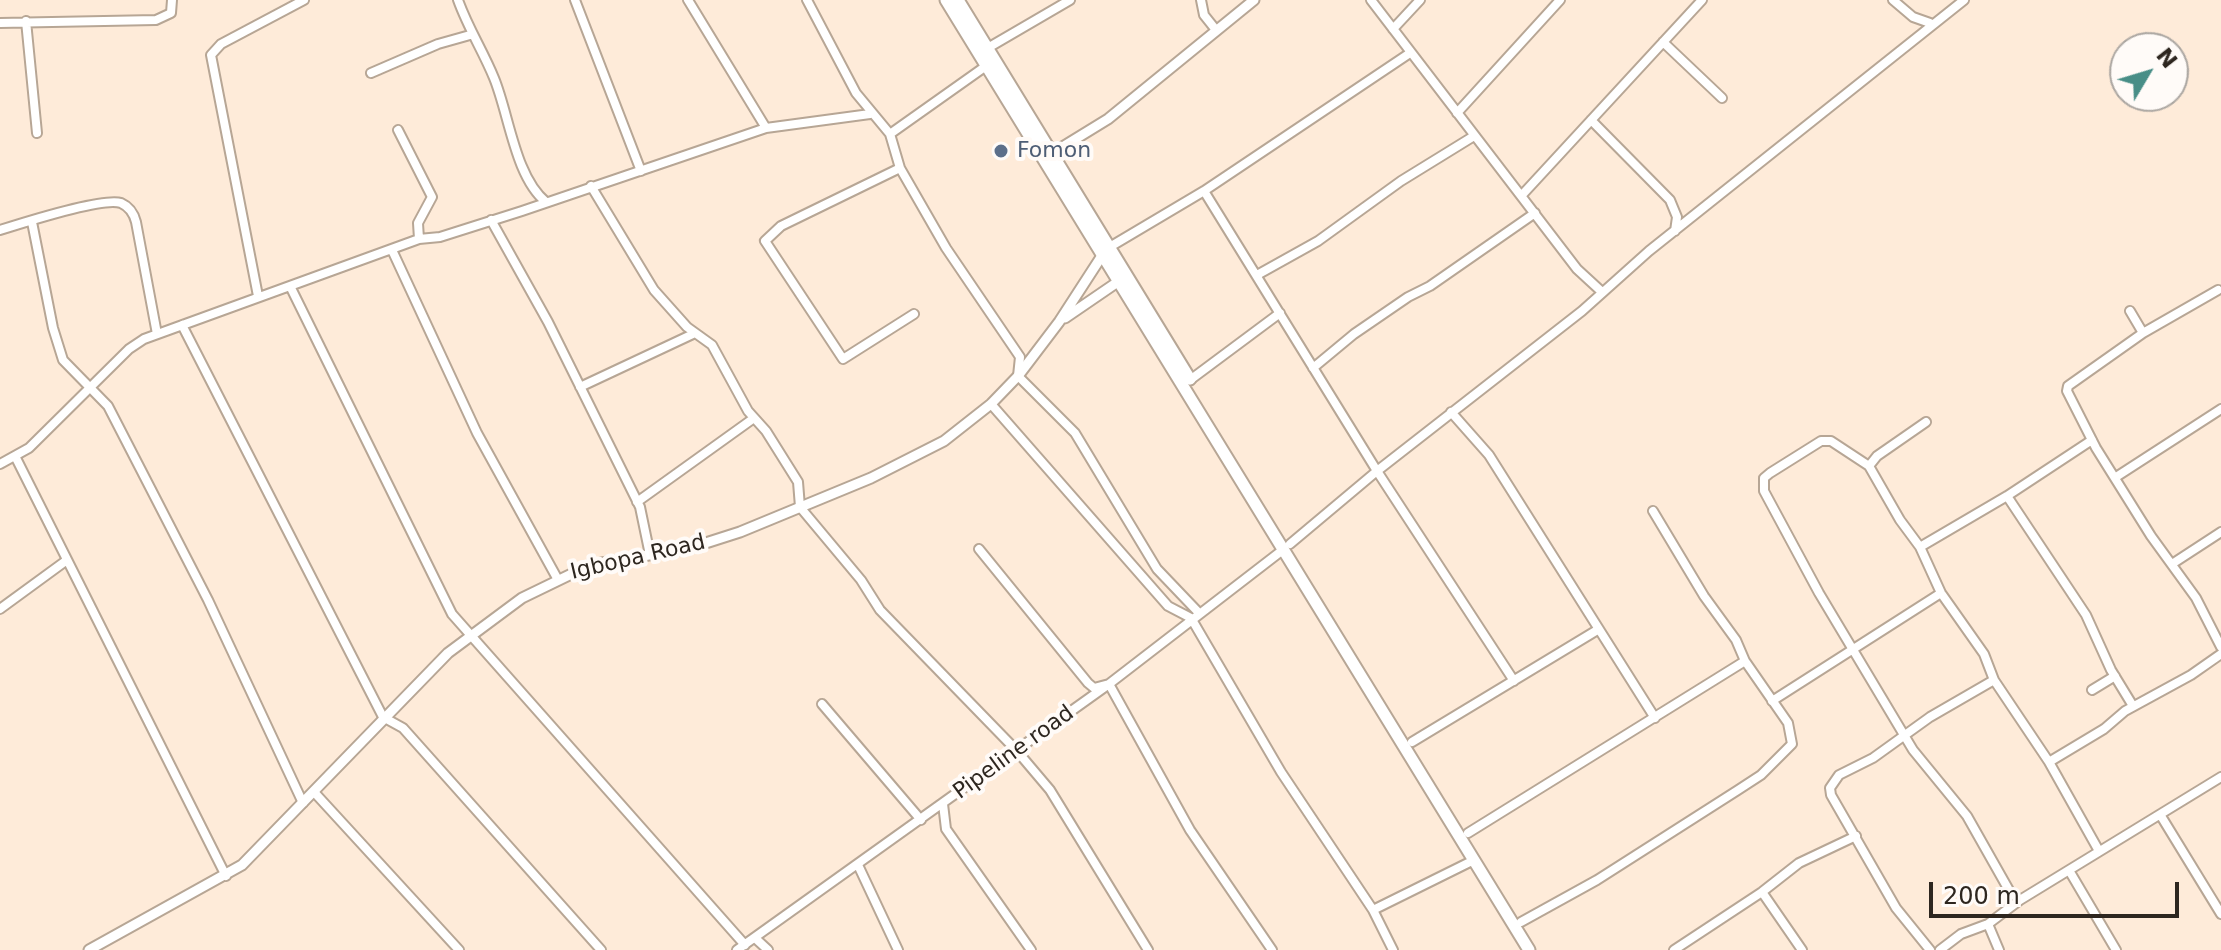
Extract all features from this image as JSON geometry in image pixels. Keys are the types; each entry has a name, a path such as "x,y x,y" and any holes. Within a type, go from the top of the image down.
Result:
{"main road":[{"path":"946,0 1412,742 1538,950"},
{"path":"958,0 1051,154 1105,252"},
{"path":"1122,279 1190,380 1529,950"}],"street":[{"path":"0,23 156,20 171,13 172,0"},
{"path":"258,296 211,55 221,44 304,0"},
{"path":"458,0 470,35 494,78 510,132 535,190 546,202"},
{"path":"575,0 641,171"},
{"path":"688,0 766,128"},
{"path":"807,0 870,114 890,134 900,168 946,248 1020,357 1018,376 1075,433 1157,569 1195,616 1281,772 1373,910 1393,950"},
{"path":"986,49 1070,0"},
{"path":"1201,0 1204,15 1216,30"},
{"path":"1051,154 1108,119 1254,0"},
{"path":"1371,0 1587,280 1602,292"},
{"path":"1393,29 1420,0"},
{"path":"1457,113 1560,0"},
{"path":"1522,195 1702,0"},
{"path":"1893,0 1913,17 1930,23"},
{"name":"Pipeline road","path":"741,948 1109,684 1287,546 1675,231 1807,128 1930,23 1964,0"},
{"path":"26,21 37,133"},
{"path":"371,73 438,44 470,35"},
{"path":"1663,42 1722,98"},
{"path":"1059,322 1105,252 1204,191 1410,53"},
{"path":"890,134 986,66"},
{"path":"0,464 51,428 129,349 157,334 419,239 440,237 766,128 870,114"},
{"path":"1591,120 1670,200 1677,217 1675,231"},
{"path":"398,130 432,197 418,223 419,239"},
{"path":"1257,275 1318,241 1401,181 1474,136"},
{"path":"900,168 781,226 765,241 843,359 914,314"},
{"path":"591,186 654,290 693,334 712,345 754,418 798,482 800,507 861,580 880,610 1017,751 1050,790 1148,950"},
{"path":"1204,191 1377,471 1514,681"},
{"path":"0,230 83,207 114,202 128,207 136,222 157,334"},
{"path":"1313,368 1354,334 1535,213"},
{"path":"491,220 637,502 650,555"},
{"path":"32,222 44,288 63,360 108,406 208,600 303,803"},
{"path":"392,250 477,433 557,578"},
{"path":"1059,322 1122,279"},
{"path":"290,286 452,614 741,948"},
{"path":"2218,290 2143,333 2068,386 2067,396 2151,536 2196,598 2221,647"},
{"path":"2130,311 2143,333"},
{"path":"1190,380 1280,313"},
{"name":"Igbopa Road","path":"89,950 226,876 259,851 383,717 469,634 505,608 557,578 590,565 715,540 800,507 933,447 991,404 1018,376 1059,322"},
{"path":"182,325 383,717 403,728 601,950"},
{"path":"580,387 693,334"},
{"path":"991,404 1168,606 1195,616"},
{"path":"2116,477 2221,409"},
{"path":"1451,412 1489,455 1655,718"},
{"path":"637,502 754,418"},
{"path":"1869,466 1877,456 1926,422"},
{"path":"1920,547 2007,496 2092,440"},
{"path":"2020,900 2010,892 1967,816 1922,762 1905,735 1819,593 1763,484 1770,473 1821,441 1831,441 1869,466 1888,502 1920,547 1941,593 1984,654 1994,680 2049,762 2099,851"},
{"path":"15,456 226,876"},
{"path":"2007,496 2086,615 2133,706"},
{"path":"1521,922 1597,880 1769,768 1792,744 1793,735 1653,511"},
{"path":"2172,564 2221,532"},
{"path":"979,549 1088,683 1094,688 1109,684 1190,830 1272,950"},
{"path":"0,609 67,560"},
{"path":"1772,701 1941,593"},
{"path":"1412,742 1599,629"},
{"path":"2049,762 2133,706 2191,675 2221,654"},
{"path":"1468,833 1745,661"},
{"path":"2092,690 2115,676"},
{"path":"1930,950 1896,908 1831,795 1834,780 1994,680"},
{"path":"822,704 921,820"},
{"path":"1940,950 1961,934 1988,924 2020,900 2221,777"},
{"path":"314,792 459,950"},
{"path":"943,804 946,829 1031,950"},
{"path":"2161,816 2221,914"},
{"path":"1676,949 1762,892 1799,863 1856,836"},
{"path":"1373,910 1474,860"},
{"path":"858,865 898,950"},
{"path":"2070,872 2116,950"},
{"path":"1762,892 1802,950"},
{"path":"1988,924 1999,950"},
{"path":"755,938 768,950"}],"place":[{"name":"Fomon","path":"1001,151"}]}
